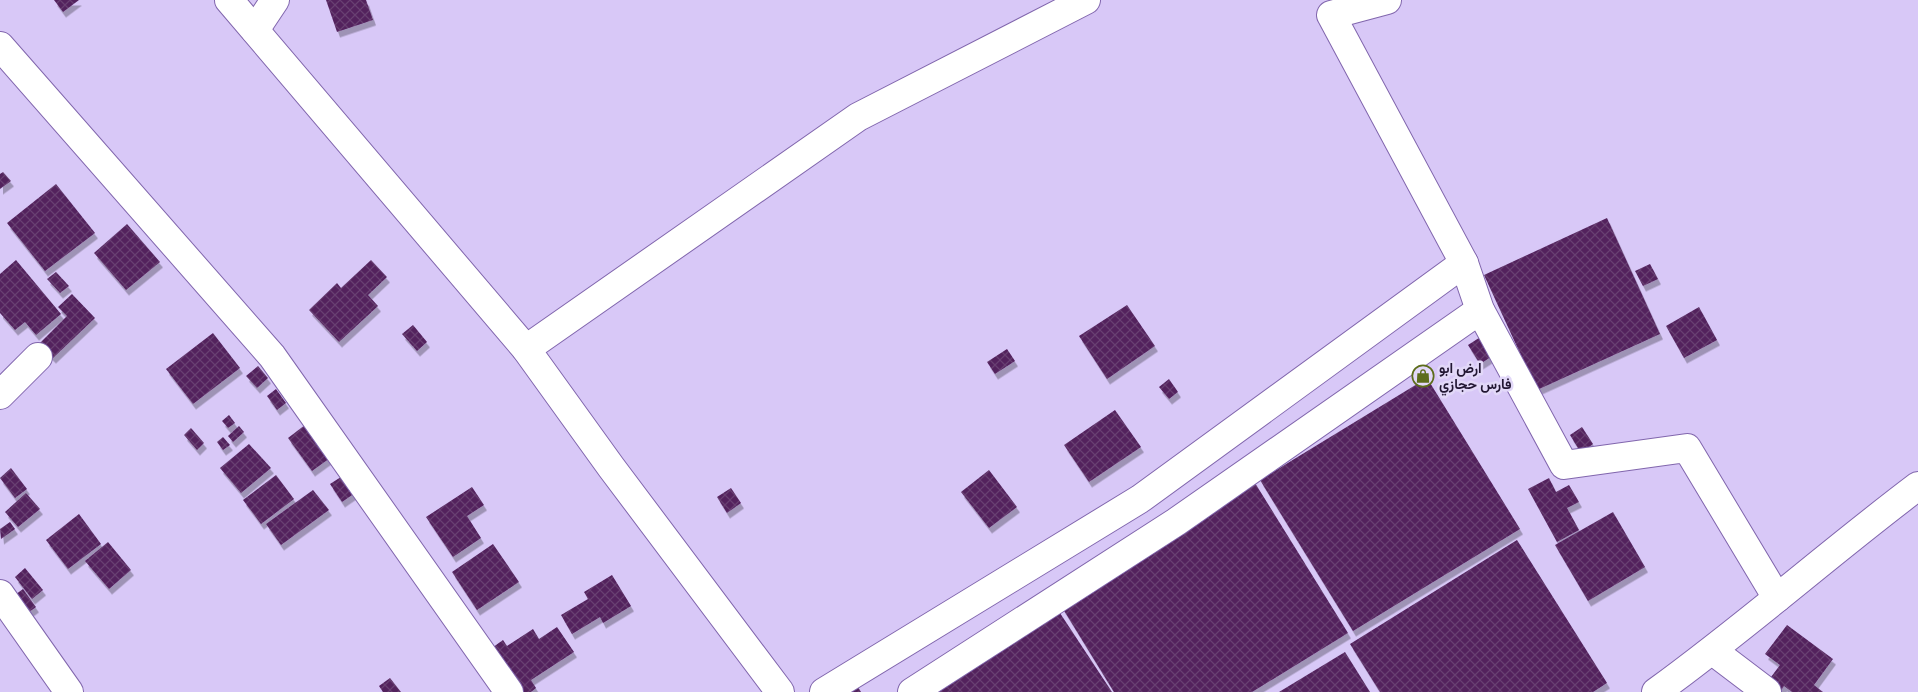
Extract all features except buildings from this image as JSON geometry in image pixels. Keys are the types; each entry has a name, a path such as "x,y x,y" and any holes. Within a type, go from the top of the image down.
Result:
{"street":[{"path":"229,0 526,349 780,692"},
{"path":"255,30 276,0"},
{"path":"526,349 858,117 1086,0"},
{"path":"1388,0 1326,8 1464,263 1480,310 1564,465 1687,448 1777,598"},
{"path":"0,46 272,356 509,692"},
{"path":"824,692 1140,499 1464,263"},
{"path":"912,692 1176,522 1480,310"},
{"path":"0,395 38,357"},
{"path":"1656,692 1713,651 1858,532 1918,486"},
{"path":"0,594 69,692"},
{"path":"1713,651 1767,692"}],"place":[{"name":"ارض ابو فارس حجازي","path":"1423,376"}]}
